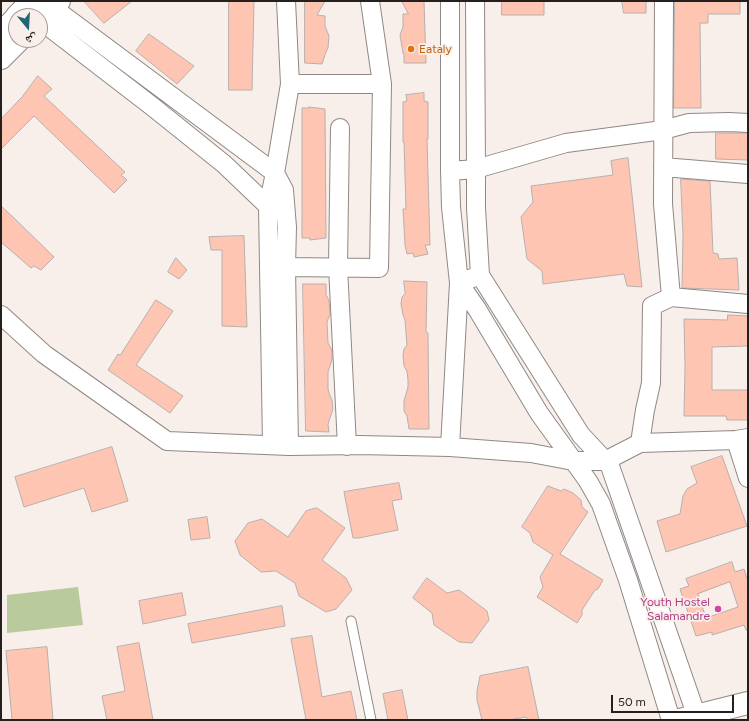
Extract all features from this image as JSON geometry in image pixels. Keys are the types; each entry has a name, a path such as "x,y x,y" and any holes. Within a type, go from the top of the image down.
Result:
{"main road":[{"path":"1,58 11,48"},
{"path":"692,719 746,703"}],"street":[{"path":"281,445 268,206 290,84 286,1"},
{"path":"286,267 379,268 382,84 370,1"},
{"path":"450,1 451,207 459,283 450,447"},
{"path":"475,1 476,208 480,275 581,435 610,466 692,719"},
{"path":"664,1 663,204 670,297"},
{"path":"48,11 275,173 284,190 287,227 281,445"},
{"path":"48,12 153,107 224,164 268,206"},
{"path":"290,84 382,84"},
{"path":"450,172 476,169 566,143 663,130 689,123 748,123"},
{"path":"340,128 338,267 347,446"},
{"path":"663,167 748,174"},
{"path":"459,283 480,275"},
{"path":"459,283 477,309 539,413 588,481 601,504 628,580 671,720"},
{"path":"640,443 651,383 652,306 670,297 748,304"},
{"path":"1,315 44,354 167,440 281,445 450,447 532,453 573,461 606,461 640,443 742,439 748,478"}],"lane":[{"path":"351,621 371,720"}],"green space":[{"path":"78,587 83,625 7,633 7,595"}],"building":[{"path":"84,1 132,1 104,23"},
{"path":"229,1 254,1 252,90 229,90"},
{"path":"305,1 325,1 317,15 325,16 325,26 329,36 328,48 322,64 305,63"},
{"path":"402,1 424,1 426,63 404,63 400,35 403,27 403,14 408,14"},
{"path":"502,1 544,1 544,15 502,15"},
{"path":"622,1 646,1 646,13 624,13"},
{"path":"675,1 740,1 740,14 708,14 708,23 700,23 701,108 674,108"},
{"path":"149,34 194,66 177,84 136,51"},
{"path":"38,76 52,89 44,96 125,172 121,175 127,180 114,193 34,116 1,149 1,119 22,97"},
{"path":"424,93 424,101 428,102 427,139 430,245 425,245 428,254 414,257 413,253 407,254 405,245 403,209 406,209 403,102 407,101 406,95"},
{"path":"309,107 325,109 326,238 310,240 310,238 302,238 302,108"},
{"path":"716,133 748,133 748,160 716,159"},
{"path":"628,158 642,287 627,286 624,274 543,284 542,271 527,259 521,217 533,202 531,186 613,175 611,161"},
{"path":"681,179 710,181 713,253 718,254 719,259 737,258 739,290 682,288 683,236"},
{"path":"1,206 54,257 41,270 34,266 31,268 1,242"},
{"path":"244,236 247,327 222,326 222,250 211,250 209,237"},
{"path":"176,258 187,270 179,279 168,272"},
{"path":"404,281 427,282 426,332 428,333 429,429 409,429 407,416 404,411 404,401 408,387 408,380 403,355 404,349 407,345 405,320 401,304 402,297 405,294"},
{"path":"303,284 326,284 326,295 329,300 330,314 327,322 328,343 332,350 332,360 328,372 328,389 332,400 333,409 328,424 329,432 306,431"},
{"path":"156,300 173,311 136,365 183,396 170,413 108,370 118,354 120,355"},
{"path":"728,315 748,316 748,346 712,347 712,390 748,390 748,420 727,420 726,416 684,416 684,319 727,320"},
{"path":"112,447 128,501 92,512 84,488 24,507 15,477"},
{"path":"722,456 747,526 666,552 657,521 680,514 683,496 687,489 697,483 691,467"},
{"path":"399,483 402,499 392,501 398,530 353,538 344,492"},
{"path":"548,486 561,491 564,489 573,493 581,500 582,507 588,512 560,554 603,580 582,610 582,615 577,623 537,597 543,587 540,577 553,555 533,542 530,533 522,527"},
{"path":"317,508 345,528 322,560 346,578 352,590 336,609 326,612 299,596 295,583 276,571 261,572 240,555 235,541 248,523 262,519 288,537 306,511"},
{"path":"207,517 210,538 191,540 188,520"},
{"path":"732,562 735,572 744,569 748,582 748,630 746,630 744,625 712,635 712,632 696,636 680,589 689,586 686,579","holes":["730,582 738,607 706,618 698,594"]},
{"path":"427,578 447,593 459,590 487,611 489,620 472,643 459,642 434,625 432,613 413,598"},
{"path":"182,593 186,615 143,624 139,601"},
{"path":"282,606 285,626 192,643 188,624"},
{"path":"312,636 322,697 351,691 357,720 306,720 291,639"},
{"path":"139,643 153,720 107,720 102,696 125,691 117,647"},
{"path":"47,647 53,720 12,720 6,651"},
{"path":"528,667 539,720 527,720 526,717 509,720 482,720 477,700 480,676"},
{"path":"402,690 408,720 388,720 383,694"}],"place":[{"name":"Eataly","path":"411,49"},
{"name":"Youth Hostel Salamandre","path":"718,609"}]}
